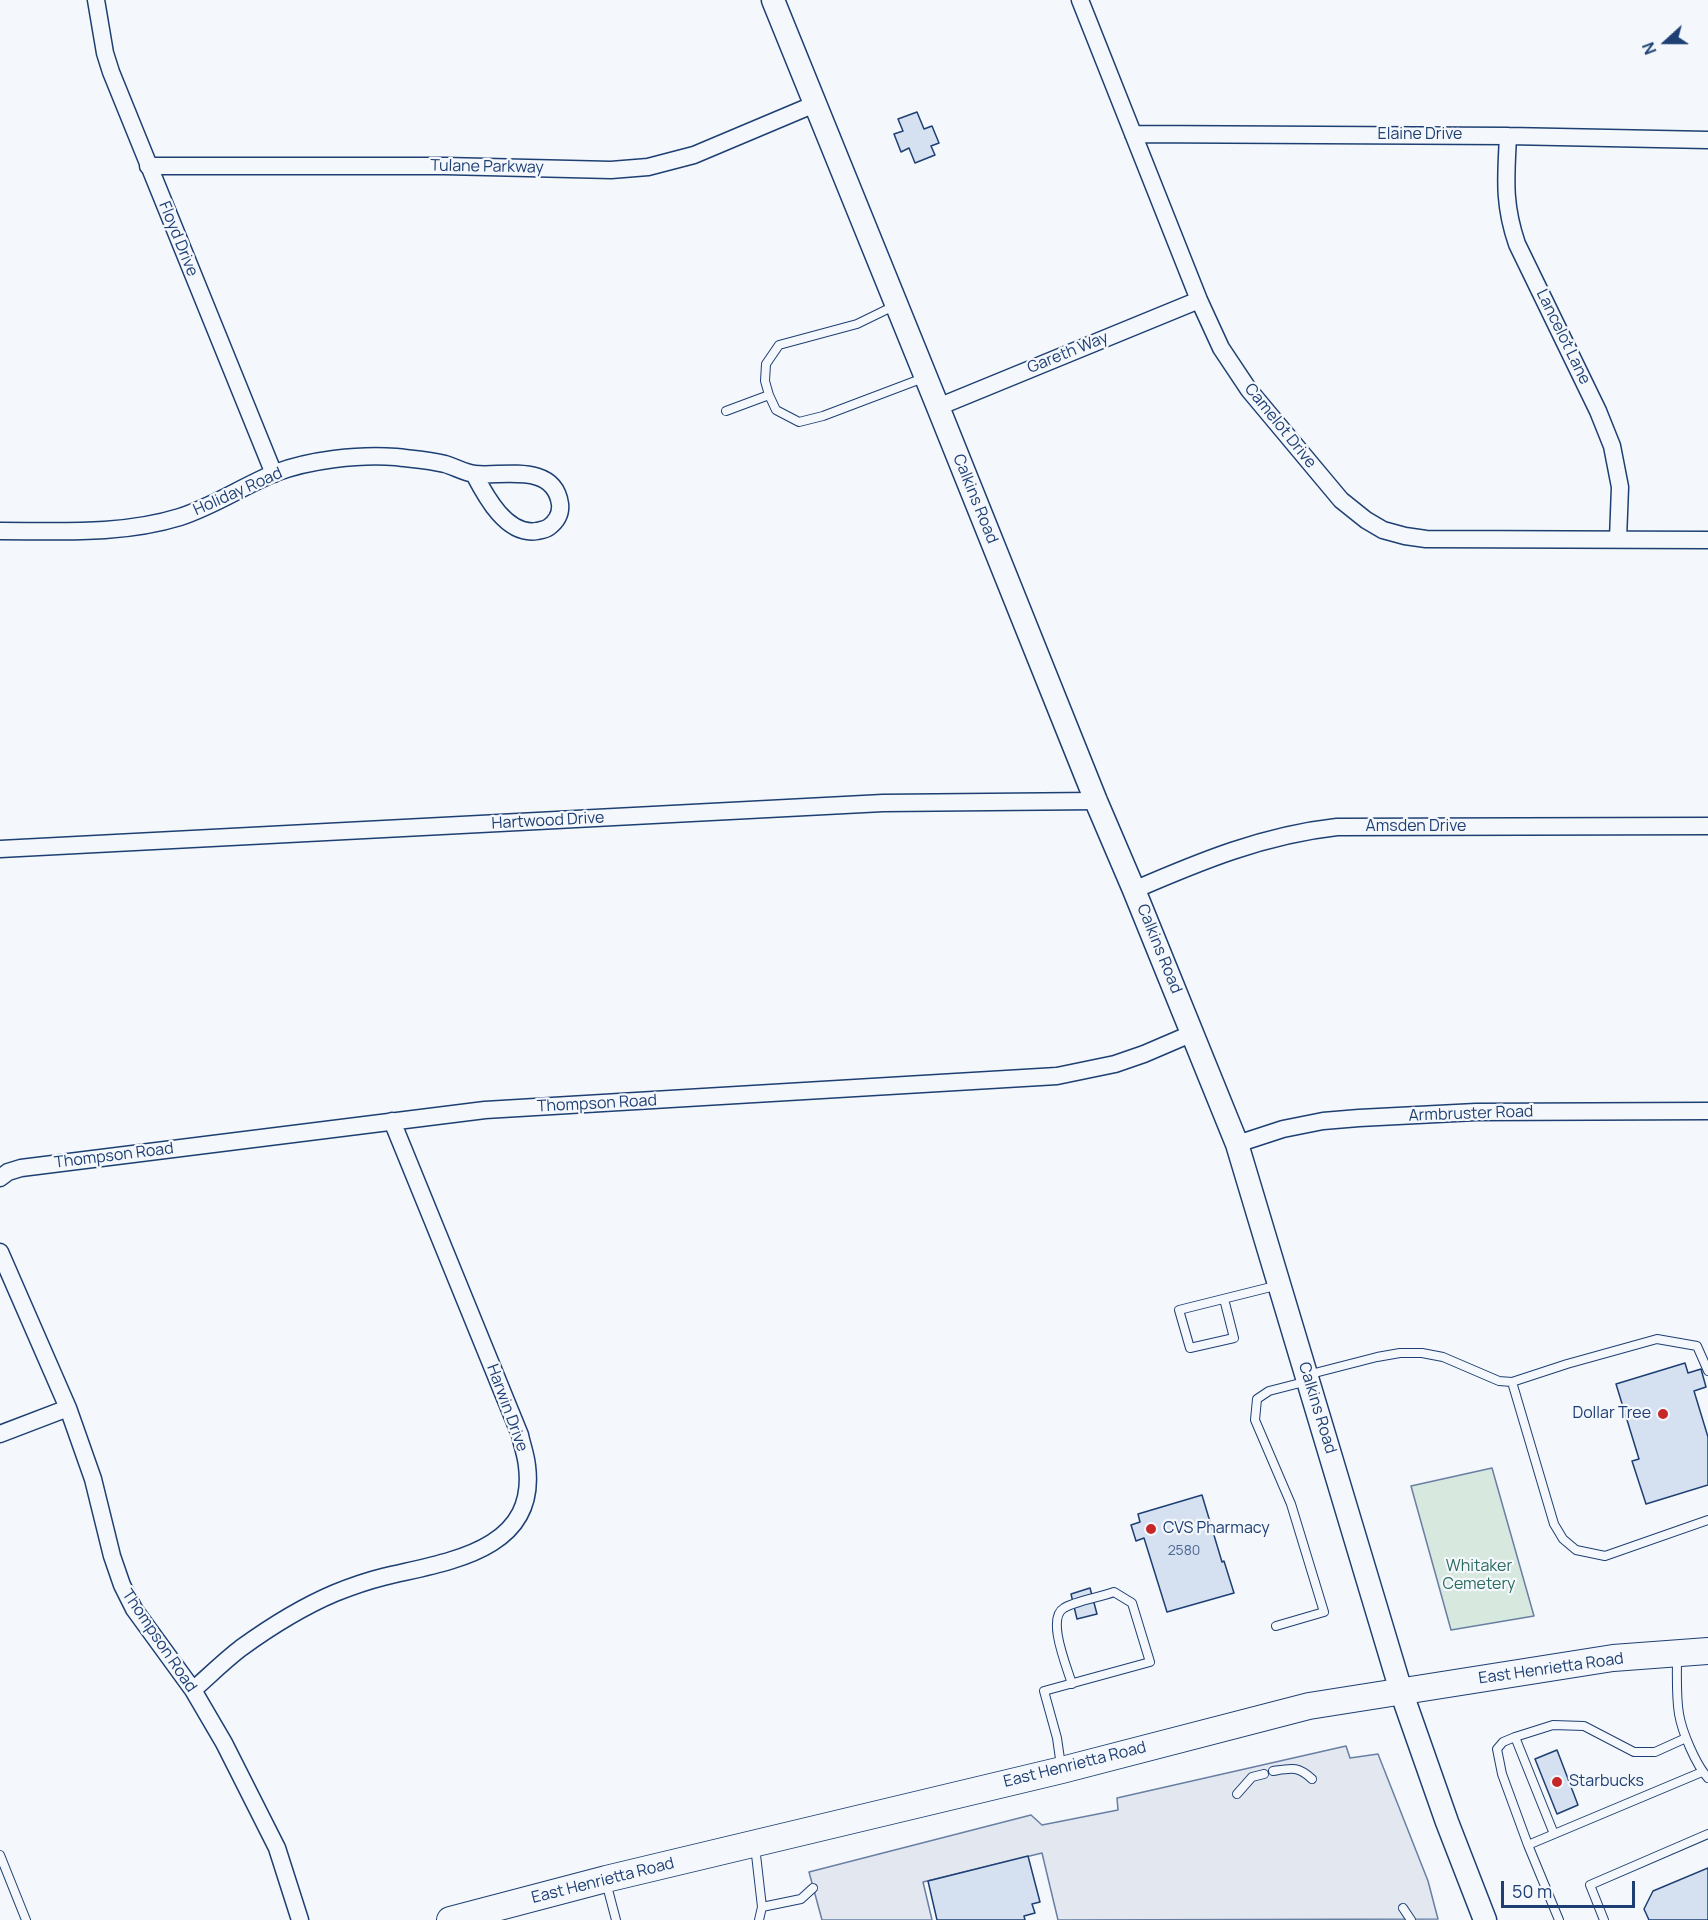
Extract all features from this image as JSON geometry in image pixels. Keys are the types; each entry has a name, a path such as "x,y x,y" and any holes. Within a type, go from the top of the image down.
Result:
{"main road":[{"name":"Calkins Road","path":"773,0 1237,1144 1401,1690 1447,1822 1485,1920"},
{"name":"East Henrietta Road","path":"450,1920 606,1879 1062,1770 1309,1706 1613,1659 1708,1651"}],"street":[{"name":"Floyd Drive","path":"96,0 105,53 148,166 274,474"},
{"name":"Camelot Drive","path":"1080,0 1199,300 1221,348 1249,390 1341,500 1383,530 1426,539 1708,540"},
{"name":"Tulane Parkway","path":"148,166 445,166 611,170 648,167 694,155 815,104"},
{"name":"Elaine Drive","path":"1132,134 1508,136 1708,140"},
{"name":"Lancelot Lane","path":"1508,136 1506,201 1510,222 1517,244 1598,411 1612,446 1620,487 1618,539"},
{"name":"Gareth Way","path":"938,407 1199,300"},
{"name":"Holiday Road","path":"0,531 108,530 143,525 180,517 274,474 298,466 332,459 390,456 446,464 474,474 518,473 534,476 550,484 558,495 560,507 557,519 547,529 527,533 507,521 486,497 474,474"},
{"name":"Hartwood Drive","path":"0,849 883,803 1096,801"},
{"name":"Amsden Drive","path":"1134,890 1229,851 1305,831 1337,827 1708,826"},
{"name":"Thompson Road","path":"0,1178 8,1172 21,1168 485,1110 1057,1076 1115,1064 1193,1033"},
{"name":"Armbruster Road","path":"1237,1144 1283,1129 1323,1121 1359,1118 1476,1112 1708,1111"},
{"name":"Harwin Drive","path":"193,1690 240,1649 290,1616 335,1593 379,1578 461,1558 486,1547 506,1533 519,1514 527,1491 527,1466 520,1435 392,1121"},
{"name":"Thompson Road","path":"0,1252 68,1408 93,1479 112,1556 122,1585 134,1609 193,1690 224,1743 277,1848 300,1920"},
{"path":"0,1434 68,1408"}],"lane":[{"path":"897,305 857,324 779,345 766,364 765,381 769,394 776,410 799,422 823,416 926,377"},
{"path":"726,411 769,394"},
{"path":"1224,1299 1234,1338 1190,1348 1179,1310 1280,1285"},
{"path":"1276,1626 1324,1612 1291,1504 1255,1420 1257,1399 1269,1391 1377,1357 1400,1353 1422,1353 1443,1357 1499,1381 1512,1382 1657,1339 1697,1346 1708,1371"},
{"path":"1512,1382 1554,1524 1563,1539 1576,1550 1605,1556 1708,1520"},
{"path":"1062,1770 1057,1738 1044,1692 1150,1662 1132,1603 1114,1592 1064,1608 1056,1616 1055,1627 1072,1684"},
{"path":"1528,1845 1705,1775 1686,1738 1679,1714 1677,1653"},
{"path":"1559,1920 1502,1774 1497,1749 1503,1742 1553,1725 1584,1726 1635,1752 1655,1752 1686,1738"},
{"path":"1515,1737 1554,1834"},
{"path":"1237,1794 1252,1777 1289,1768 1302,1769 1312,1779"},
{"path":"1605,1920 1590,1885 1708,1834"},
{"path":"755,1844 762,1907 758,1920"},
{"path":"0,1855 26,1920"},
{"path":"606,1879 616,1920"},
{"path":"762,1907 801,1899 813,1888"},
{"path":"1403,1908 1411,1920"}],"green space":[{"name":"Whitaker Cemetery","path":"1492,1468 1534,1616 1451,1630 1411,1486"}],"shaded area":[{"path":"1346,1746 1350,1758 1378,1754 1428,1881 1438,1919 1058,1920 1042,1853 923,1882 932,1920 822,1920 809,1872 1031,1815 1042,1825 1118,1810 1117,1798"}],"building":[{"path":"917,112 924,129 932,126 939,143 931,146 935,155 915,163 909,148 901,152 894,134 903,131 898,119"},
{"name":"Dollar Tree","path":"1685,1363 1688,1373 1701,1369 1706,1387 1694,1391 1708,1437 1708,1485 1646,1504 1632,1461 1639,1459 1616,1384"},
{"name":"CVS Pharmacy","path":"1202,1495 1234,1593 1167,1612 1144,1538 1136,1541 1131,1525 1140,1522 1138,1514"},
{"path":"1090,1588 1097,1614 1077,1619 1071,1594"},
{"name":"Starbucks","path":"1557,1750 1578,1805 1557,1814 1535,1759"},
{"path":"1028,1856 1040,1902 1032,1904 1035,1913 1024,1916 1025,1920 937,1920 928,1881"},
{"path":"1708,1868 1708,1920 1649,1920 1644,1909 1653,1891"}],"place":[{"name":"Dollar Tree","path":"1663,1414"},
{"name":"CVS Pharmacy","path":"1151,1529"},
{"name":"Starbucks","path":"1557,1782"}]}
